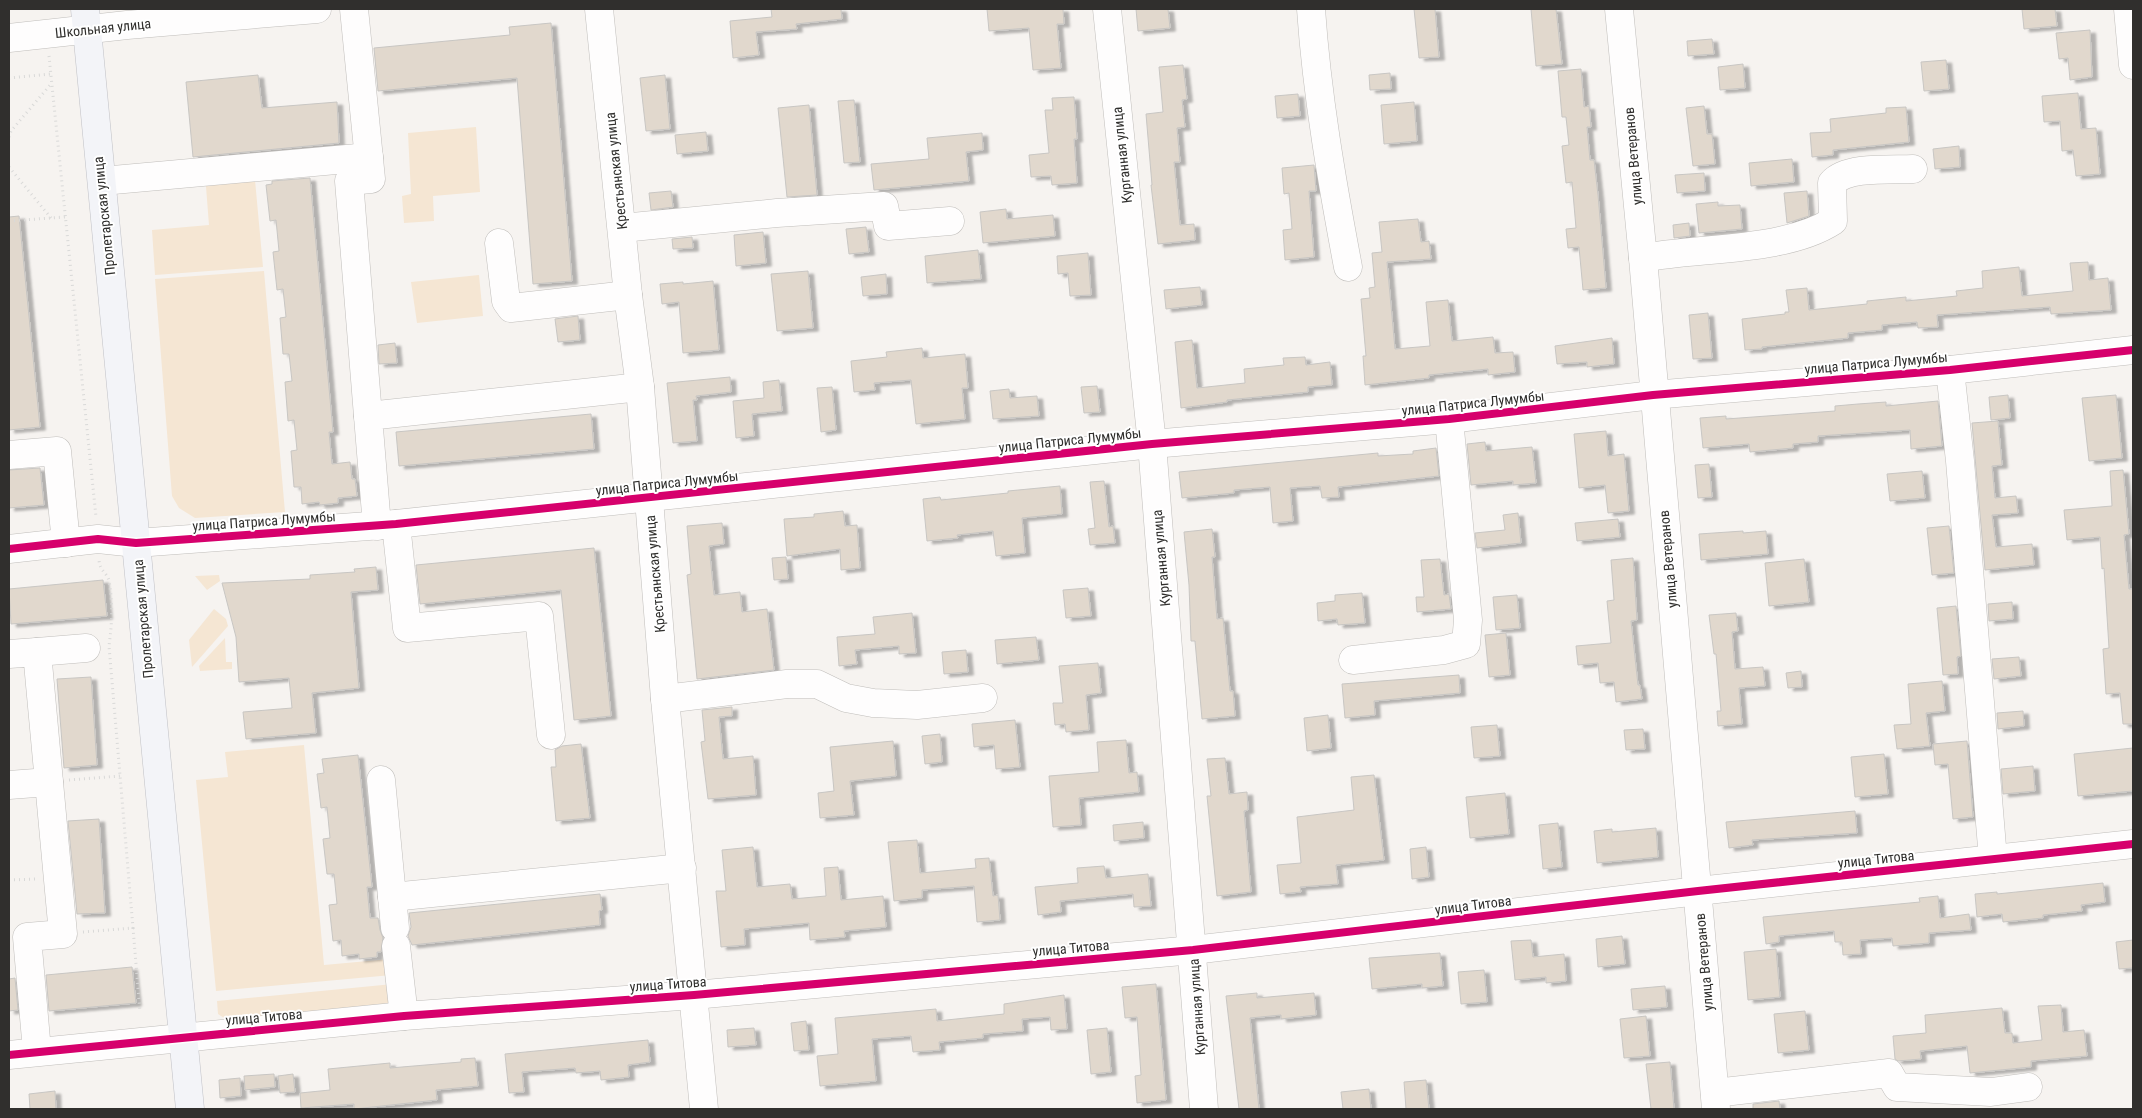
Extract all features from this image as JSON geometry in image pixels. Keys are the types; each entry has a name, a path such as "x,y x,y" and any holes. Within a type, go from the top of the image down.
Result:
{"main road":[{"name":"Пролетарская улица","path":"85,19 190,1109"}],"street":[{"name":"Школьная улица","path":"9,38 47,34 85,19 318,9"},
{"path":"354,9 371,179 349,181 368,416 407,628 539,616 552,736"},
{"name":"Крестьянская улица","path":"599,9 628,295 640,387 665,699 704,1109"},
{"name":"Курганная улица","path":"1107,9 1152,444 1204,1109"},
{"path":"1311,9 1331,177 1348,267"},
{"name":"улица Ветеранов","path":"1619,9 1716,1101"},
{"path":"2128,9 2133,65"},
{"path":"102,181 369,157"},
{"path":"1642,258 1674,252 1733,247 1792,238 1824,227 1833,221 1832,183 1838,176 1857,172 1913,169"},
{"path":"622,228 778,213 884,206 888,226 950,221"},
{"path":"499,243 506,301 511,308 628,295"},
{"name":"улица Патриса Лумумбы","path":"9,549 98,539 136,543 387,525 1152,444 1449,419 1653,395 1950,370 2133,350"},
{"path":"1950,370 1960,461 1993,859"},
{"path":"368,416 640,387"},
{"path":"1353,660 1444,650 1466,644 1468,620 1449,419"},
{"path":"9,455 57,450 66,543"},
{"path":"9,654 86,648"},
{"path":"37,652 63,934 27,937 37,1051"},
{"path":"665,699 787,684 817,684 846,698 873,704 917,705 982,698"},
{"path":"381,780 404,1016"},
{"path":"9,785 49,782"},
{"name":"улица Титова","path":"9,1054 404,1016 694,995 1193,950 1698,891 2133,844"},
{"path":"392,897 682,868"},
{"path":"1716,1101 1889,1073 1897,1087 1924,1090 1960,1089 1990,1092 2028,1086"}],"path":[{"path":"47,34 98,539 99,568 108,579 112,619 109,646 140,1012"},
{"path":"9,78 51,74"},
{"path":"9,137 11,131 52,84"},
{"path":"9,167 51,218"},
{"path":"9,221 65,217"},
{"path":"49,782 120,776"},
{"path":"63,934 133,928"}],"shaded area":[{"path":"476,127 480,192 433,196 434,221 404,223 402,196 411,194 408,133"},
{"path":"254,169 263,267 155,275 152,230 209,225 205,174"},
{"path":"264,271 285,512 195,518 179,508 172,496 155,279"},
{"path":"479,275 483,316 417,323 411,282"},
{"path":"219,575 220,581 207,590 195,576"},
{"path":"214,609 226,619 228,626 192,667 189,640"},
{"path":"225,638 226,662 232,662 232,669 200,671 199,666"},
{"path":"304,745 324,965 390,959 392,975 216,991 196,780 228,777 225,752"},
{"path":"393,984 395,1007 230,1022 218,1014 217,1001"}],"building":[{"path":"771,9 841,9 842,19 796,24 797,29 756,32 759,55 733,58 730,21 772,17"},
{"path":"987,9 1063,9 1064,24 1057,24 1061,68 1033,70 1029,28 989,31"},
{"path":"1136,9 1168,9 1170,28 1138,31"},
{"path":"1414,9 1435,9 1439,57 1419,58"},
{"path":"1531,9 1556,9 1562,64 1536,66"},
{"path":"2022,9 2055,9 2057,26 2024,29"},
{"path":"551,23 572,281 533,284 517,78 378,91 374,48 510,35 509,27"},
{"path":"2090,30 2092,77 2070,80 2068,58 2059,59 2056,33"},
{"path":"1712,39 1714,54 1688,56 1687,41"},
{"path":"1946,60 1949,89 1924,91 1921,62"},
{"path":"1743,64 1745,88 1720,90 1718,67"},
{"path":"1183,65 1187,99 1182,100 1185,127 1177,128 1180,162 1174,162 1180,225 1194,224 1195,240 1158,244 1151,185 1146,114 1163,112 1159,67"},
{"path":"1581,69 1584,107 1589,106 1591,127 1587,127 1590,160 1594,160 1606,288 1583,290 1579,247 1568,248 1566,229 1576,228 1572,182 1566,183 1562,146 1569,145 1566,117 1562,117 1558,71"},
{"path":"1390,73 1391,89 1370,90 1369,75"},
{"path":"258,75 262,108 337,102 339,143 193,157 186,82"},
{"path":"665,75 670,129 646,131 640,78"},
{"path":"2078,93 2081,129 2096,128 2100,174 2076,176 2073,150 2062,151 2060,121 2044,122 2042,96"},
{"path":"1298,94 1300,116 1277,118 1275,96"},
{"path":"1074,97 1077,139 1074,139 1077,183 1052,185 1051,176 1031,177 1029,155 1049,153 1045,110 1053,110 1052,98"},
{"path":"854,100 860,162 844,163 838,101"},
{"path":"1414,102 1417,141 1384,144 1381,105"},
{"path":"809,105 817,195 787,197 778,108"},
{"path":"1704,106 1707,134 1712,134 1715,164 1693,166 1686,108"},
{"path":"1906,107 1909,142 1833,150 1833,155 1812,157 1810,133 1831,132 1830,119 1886,113 1886,108"},
{"path":"706,132 708,151 677,154 675,135"},
{"path":"982,133 983,150 966,152 969,181 874,190 871,164 929,159 927,138"},
{"path":"1959,146 1960,167 1935,169 1933,149"},
{"path":"1792,159 1794,182 1751,186 1749,163"},
{"path":"1314,165 1316,191 1309,191 1314,257 1285,260 1283,230 1292,229 1289,193 1284,194 1282,168"},
{"path":"1704,173 1705,191 1677,193 1675,175"},
{"path":"310,178 333,432 329,432 332,464 350,462 357,496 338,498 338,503 320,505 319,502 302,504 301,487 294,487 291,451 297,450 294,420 288,421 285,382 292,381 289,354 283,354 280,318 286,317 283,289 277,290 273,252 279,251 276,220 270,221 266,185 272,184 272,181"},
{"path":"671,191 673,207 651,210 649,193"},
{"path":"1807,191 1809,216 1787,223 1784,193"},
{"path":"1718,202 1718,206 1740,205 1742,229 1699,233 1696,204"},
{"path":"1006,209 1007,219 1053,215 1055,236 983,243 980,212"},
{"path":"19,216 40,427 9,430 9,217"},
{"path":"1418,219 1421,242 1429,241 1431,259 1387,262 1395,349 1430,346 1426,302 1448,300 1452,341 1493,337 1495,353 1513,352 1515,372 1488,375 1488,369 1429,375 1429,378 1365,385 1363,356 1366,356 1361,299 1370,298 1369,288 1375,287 1372,253 1382,252 1379,222"},
{"path":"1689,223 1690,236 1674,238 1673,225"},
{"path":"866,227 869,252 849,254 846,229"},
{"path":"763,232 766,263 736,266 734,235"},
{"path":"692,237 693,248 673,249 672,239"},
{"path":"978,250 981,279 927,283 925,256"},
{"path":"1088,253 1091,295 1070,296 1068,273 1058,274 1057,256"},
{"path":"2088,262 2089,280 2108,278 2111,310 2051,314 2050,307 1937,315 1938,327 1918,328 1917,322 1882,325 1882,330 1848,333 1848,338 1745,350 1742,319 1789,312 1786,290 1807,288 1809,310 1867,304 1867,301 1906,297 1906,301 1957,296 1956,291 1983,288 1982,271 2019,267 2022,296 2073,291 2070,263"},
{"path":"808,271 813,328 777,331 771,274"},
{"path":"886,274 887,294 863,296 861,277"},
{"path":"713,281 719,350 683,353 679,302 662,304 660,284"},
{"path":"1200,287 1202,305 1166,309 1164,290"},
{"path":"1708,313 1712,358 1693,359 1689,315"},
{"path":"578,316 580,340 558,342 555,319"},
{"path":"1612,338 1614,364 1587,367 1587,362 1557,364 1555,346"},
{"path":"1192,340 1197,388 1245,383 1244,369 1284,365 1283,358 1305,357 1306,365 1330,362 1332,385 1308,387 1308,392 1227,400 1227,402 1181,408 1175,342"},
{"path":"395,343 397,363 379,364 378,345"},
{"path":"922,348 923,358 965,354 968,388 962,388 965,419 916,424 911,380 874,383 875,390 854,392 851,361 887,357 886,352"},
{"path":"730,377 731,392 696,396 697,400 693,400 697,441 673,443 667,383"},
{"path":"779,380 782,411 752,414 754,436 736,438 733,401 764,398 763,382"},
{"path":"1097,386 1100,412 1084,413 1081,387"},
{"path":"832,387 836,430 821,432 817,388"},
{"path":"1009,389 1010,398 1037,396 1039,416 993,419 990,391"},
{"path":"2008,395 2010,418 1991,420 1989,397"},
{"path":"2116,395 2122,458 2089,461 2082,398"},
{"path":"1938,401 1942,446 1911,449 1910,430 1818,436 1818,442 1793,444 1793,448 1750,452 1749,444 1703,448 1700,418 1726,416 1726,419 1835,411 1835,406 1858,404 1886,402 1886,406"},
{"path":"591,414 594,449 399,466 396,432"},
{"path":"1998,421 2002,465 1992,466 1995,498 2016,496 2018,513 1992,515 1996,547 2032,544 2034,565 1985,570 1972,423"},
{"path":"1606,431 1608,456 1624,454 1629,511 1608,513 1605,485 1579,488 1574,434"},
{"path":"1485,442 1486,451 1532,447 1536,483 1513,485 1513,481 1471,485 1467,444"},
{"path":"1436,448 1439,476 1338,487 1339,497 1322,498 1320,486 1290,488 1293,521 1273,523 1270,487 1182,498 1179,472 1378,453 1378,456 1413,454 1413,451"},
{"path":"1709,464 1712,497 1698,498 1695,465"},
{"path":"40,468 44,505 9,508 9,470"},
{"path":"2123,470 2129,534 2124,535 2129,589 2133,589 2133,724 2123,724 2120,693 2106,694 2103,649 2109,648 2100,537 2067,540 2064,510 2112,506 2110,471"},
{"path":"1922,471 1925,498 1890,501 1887,474"},
{"path":"1104,481 1109,527 1113,526 1115,543 1090,545 1088,529 1095,528 1090,482"},
{"path":"1060,486 1062,514 1022,518 1025,553 996,556 993,531 957,535 958,538 927,541 923,499 940,497 941,500"},
{"path":"843,511 845,526 857,525 860,568 841,570 840,549 787,556 784,519 814,517 814,514"},
{"path":"1518,513 1521,543 1477,548 1475,533 1505,530 1503,515"},
{"path":"1618,519 1620,537 1577,541 1575,523"},
{"path":"722,523 724,544 709,546 714,595 740,592 742,612 767,609 774,670 697,679 687,575 691,574 687,526"},
{"path":"1949,526 1954,573 1932,575 1927,528"},
{"path":"1212,529 1215,557 1212,557 1217,619 1223,618 1230,691 1233,691 1235,716 1202,719 1195,641 1191,641 1189,585 1184,532"},
{"path":"1743,531 1743,533 1766,531 1768,554 1701,560 1699,534"},
{"path":"594,548 611,716 574,720 561,590 420,604 416,565"},
{"path":"786,557 788,579 774,580 772,558"},
{"path":"1633,558 1637,620 1631,621 1638,685 1640,685 1642,699 1616,702 1614,682 1600,683 1598,663 1578,665 1576,646 1611,643 1607,601 1614,600 1611,560"},
{"path":"1440,559 1444,595 1449,594 1451,609 1417,612 1416,597 1424,597 1421,560"},
{"path":"1804,559 1809,602 1769,606 1765,563"},
{"path":"376,567 378,590 351,592 359,688 312,693 316,733 246,739 243,712 292,708 289,678 239,682 236,637 222,583 310,579 310,575 355,572 354,569"},
{"path":"103,580 107,616 11,624 9,589"},
{"path":"1088,588 1091,616 1066,618 1063,590"},
{"path":"1362,593 1365,623 1338,625 1337,619 1318,621 1317,603 1335,601 1335,595"},
{"path":"1517,595 1520,628 1496,630 1493,597"},
{"path":"2012,602 2013,619 1989,621 1988,604"},
{"path":"1956,606 1961,656 1957,657 1958,674 1943,675 1937,608"},
{"path":"912,613 916,653 899,654 899,646 855,650 857,664 839,666 837,637 875,634 873,617"},
{"path":"1736,613 1738,631 1732,632 1735,669 1763,667 1765,686 1739,688 1742,724 1718,726 1717,711 1721,711 1716,654 1714,654 1709,615"},
{"path":"1506,633 1510,675 1489,677 1485,635"},
{"path":"1036,637 1039,660 997,664 995,640"},
{"path":"966,650 968,672 944,674 942,652"},
{"path":"2019,657 2021,676 1994,679 1992,659"},
{"path":"1098,663 1101,693 1086,695 1089,730 1066,732 1065,724 1055,725 1053,703 1063,703 1059,666"},
{"path":"1801,671 1802,687 1788,688 1786,673"},
{"path":"1459,675 1460,693 1374,701 1375,715 1345,718 1342,684"},
{"path":"91,677 97,765 64,768 57,679"},
{"path":"1942,681 1945,711 1926,713 1930,746 1897,749 1894,725 1911,724 1908,684"},
{"path":"732,707 732,716 719,717 723,759 753,756 756,795 708,799 701,742 705,741 702,710"},
{"path":"2023,711 2024,726 1998,729 1997,713"},
{"path":"1328,715 1331,748 1307,751 1304,718"},
{"path":"1015,720 1020,767 996,769 994,745 974,747 972,724"},
{"path":"1497,725 1500,756 1474,758 1471,727"},
{"path":"1643,729 1645,749 1626,750 1624,730"},
{"path":"940,734 942,762 925,764 922,736"},
{"path":"1126,740 1129,773 1137,772 1139,792 1079,798 1081,825 1053,827 1049,776 1099,772 1097,742"},
{"path":"893,741 896,776 850,781 854,815 820,818 818,793 834,791 830,747"},
{"path":"1967,741 1973,817 1953,819 1948,764 1935,765 1933,744"},
{"path":"581,744 590,818 556,821 551,767 556,767 555,750 562,746"},
{"path":"2133,748 2133,791 2078,796 2074,754"},
{"path":"1884,754 1888,794 1855,797 1851,757"},
{"path":"358,755 372,887 367,887 370,918 378,918 383,938 381,952 377,952 377,957 359,959 359,954 342,956 341,940 333,941 329,905 337,904 334,874 327,874 323,839 330,838 327,807 321,808 317,774 324,773 322,759"},
{"path":"1225,758 1229,794 1247,792 1248,810 1244,811 1251,892 1217,896 1207,796 1211,796 1207,759"},
{"path":"2033,766 2035,791 2003,794 2001,769"},
{"path":"1374,775 1384,860 1336,865 1338,884 1300,887 1301,892 1280,894 1277,865 1301,863 1297,817 1354,810 1351,777"},
{"path":"1505,793 1509,834 1470,838 1466,797"},
{"path":"1855,811 1857,833 1752,840 1753,845 1729,848 1726,822"},
{"path":"99,819 105,913 77,914 68,821"},
{"path":"1143,822 1144,838 1114,841 1113,825"},
{"path":"1558,823 1562,867 1543,869 1539,825"},
{"path":"1656,828 1658,857 1597,863 1594,831 1612,829 1612,832"},
{"path":"917,840 920,873 976,868 975,859 989,858 993,896 998,895 1000,920 977,922 974,886 922,890 922,898 894,901 888,842"},
{"path":"753,847 757,887 790,884 792,899 826,896 824,868 838,867 841,900 883,896 886,927 844,931 845,937 810,940 809,923 744,929 745,945 721,947 716,891 726,891 722,850"},
{"path":"1426,847 1429,877 1412,879 1410,849"},
{"path":"1104,866 1106,878 1148,874 1151,906 1134,907 1133,894 1060,901 1061,912 1038,915 1035,887 1078,883 1077,868"},
{"path":"2103,883 2105,902 2081,905 2082,911 2043,915 2043,918 2003,922 2002,914 1977,917 1975,894 1997,892 1997,894"},
{"path":"600,894 602,910 599,911 600,925 412,945 408,936 411,927 409,913"},
{"path":"1938,896 1940,918 1969,914 1971,930 1929,933 1929,943 1893,946 1892,938 1860,940 1861,954 1843,955 1842,942 1835,942 1834,931 1779,936 1779,942 1766,944 1763,917 1920,902 1919,898"},
{"path":"1622,936 1625,964 1598,967 1596,939"},
{"path":"1531,940 1533,957 1564,954 1566,981 1546,983 1546,977 1515,980 1511,941"},
{"path":"2133,940 2133,968 2119,969 2116,942"},
{"path":"1776,949 1780,997 1748,1000 1744,952"},
{"path":"1440,953 1443,986 1422,988 1422,984 1372,989 1369,958"},
{"path":"132,967 136,1003 49,1011 46,975"},
{"path":"1484,970 1487,1002 1461,1004 1458,972"},
{"path":"15,978 18,1010 9,1011 9,979"},
{"path":"1156,984 1166,1100 1137,1103 1135,1076 1141,1075 1137,1017 1125,1018 1122,987"},
{"path":"1665,986 1667,1007 1633,1010 1631,989"},
{"path":"1257,993 1257,998 1314,993 1316,1015 1281,1019 1281,1015 1250,1018 1259,1109 1239,1109 1226,996"},
{"path":"1064,995 1067,1029 1051,1030 1050,1017 1022,1019 1023,1031 983,1034 983,1038 939,1042 940,1050 913,1052 911,1036 872,1039 876,1081 820,1086 817,1056 838,1054 835,1018 936,1009 937,1021 1004,1014 1004,1004"},
{"path":"2061,1005 2063,1032 2084,1030 2087,1056 2031,1061 2031,1067 1970,1073 1967,1046 1920,1051 1921,1059 1898,1061 1895,1059 1893,1036 1926,1033 1925,1015 2002,1008 2005,1033 2012,1033 2013,1043 2042,1040 2038,1006"},
{"path":"1805,1011 1809,1050 1778,1053 1774,1014"},
{"path":"1646,1016 1650,1056 1624,1058 1620,1019"},
{"path":"806,1021 809,1050 794,1051 791,1023"},
{"path":"754,1028 756,1045 728,1047 727,1030"},
{"path":"1107,1028 1111,1072 1091,1074 1087,1030"},
{"path":"648,1040 650,1062 628,1065 629,1077 601,1080 600,1071 576,1073 575,1068 522,1072 524,1092 509,1093 505,1054"},
{"path":"475,1058 478,1086 436,1090 437,1100 354,1109 354,1104 301,1108 300,1093 330,1090 328,1069 390,1063 390,1068 461,1062 461,1059"},
{"path":"1670,1062 1674,1109 1651,1109 1646,1064"},
{"path":"274,1074 275,1087 245,1090 244,1076"},
{"path":"293,1074 295,1092 280,1093 278,1076"},
{"path":"240,1078 241,1096 220,1098 219,1080"},
{"path":"1426,1080 1429,1109 1406,1109 1404,1082"},
{"path":"1369,1089 1371,1109 1343,1109 1341,1092"},
{"path":"55,1091 56,1109 30,1109 29,1094"},
{"path":"1779,1101 1780,1109 1753,1109 1753,1104"}],"cycle path":[{"path":"9,549 98,539 136,543 396,524 1152,444 1449,419 1653,395 1950,370 2133,350"},
{"path":"9,1055 404,1016 694,995 1193,950 1698,891 2133,844"}]}
